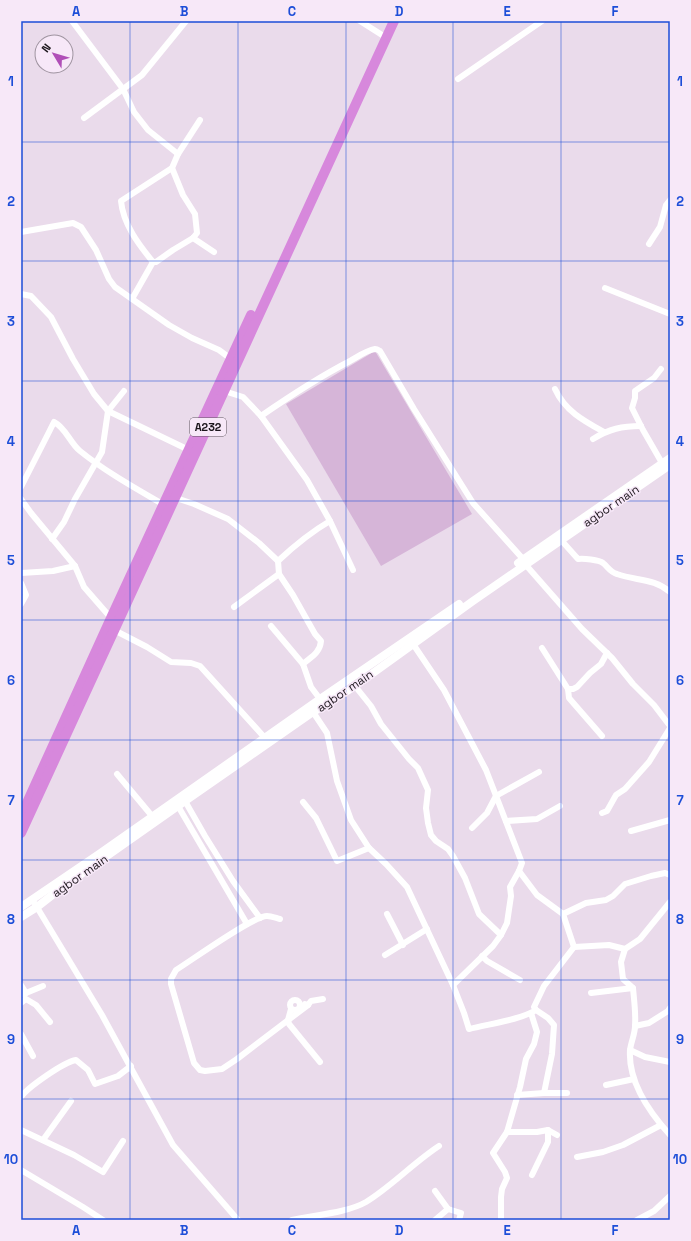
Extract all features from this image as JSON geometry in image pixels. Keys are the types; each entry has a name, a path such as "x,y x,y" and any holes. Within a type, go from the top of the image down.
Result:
{"highway":[{"name":"A232","path":"21,816 164,505 172,496 189,450 388,21"},
{"name":"A232","path":"21,833 114,630 172,496 224,391 394,21"}],"main road":[{"name":"agbor main","path":"21,917 313,712 355,686 524,562 561,540 666,464 670,458"},
{"name":"agbor main","path":"21,907 320,699 524,562 666,464"}],"street":[{"path":"72,21 123,89 134,112 148,130 178,154"},
{"path":"84,118 142,75 186,21"},
{"path":"360,21 382,35"},
{"path":"458,79 542,21"},
{"path":"153,262 126,223 121,208 121,201 172,168 178,154 200,120"},
{"path":"132,299 153,262 156,262 193,238 196,233 195,214 183,195 172,168"},
{"path":"649,244 660,227 666,205 670,200"},
{"path":"21,232 73,223 81,227 96,250 115,288 169,325 192,338 219,350 231,359"},
{"path":"193,238 214,252"},
{"path":"605,288 670,314"},
{"path":"21,294 31,296 51,317 73,359 94,394 108,411 189,450"},
{"path":"261,416 330,371 362,354 375,349 380,351 414,409 473,503 582,629 607,653 633,684 654,705 670,727 649,762 616,796 607,811 602,813"},
{"path":"661,369 654,378 635,391 635,398 632,408 641,426 666,464"},
{"path":"555,389 563,404 570,411 579,418 604,432"},
{"path":"52,539 64,522 74,499 102,452 108,411 124,391"},
{"path":"224,391 243,397 261,416 307,480 330,521 353,570"},
{"path":"21,487 54,422 59,425 79,450 114,476 164,505"},
{"path":"593,439 604,432 628,426 641,426"},
{"path":"172,496 228,519 259,543 278,561 280,574 315,634 321,641 320,648 303,664"},
{"path":"21,499 75,566 84,588 111,618"},
{"path":"278,561 289,550 316,529 330,521"},
{"path":"561,540 578,559 583,558 599,561 618,575 653,582 663,586 670,592"},
{"path":"21,574 53,572 75,566"},
{"path":"234,607 280,574"},
{"path":"21,583 26,595 21,604"},
{"path":"271,626 303,664 311,687 320,699"},
{"path":"114,630 147,647 171,662 191,663 200,666 266,738"},
{"path":"413,644 444,690 486,770 522,863 510,886 511,896 507,923 501,935 493,946 452,985"},
{"path":"542,648 568,689 569,698 602,736"},
{"path":"568,689 577,687 601,664 607,653"},
{"path":"355,686 371,706 381,724 418,768 428,790 426,808 431,835 436,841 448,849 453,856 465,878 479,914 501,935"},
{"path":"313,712 327,733 337,781 351,820 369,848 407,887 452,985 469,1028 506,1021 533,1011 548,1018 554,1025 550,1066 544,1093"},
{"path":"472,828 487,814 496,796 539,772"},
{"path":"117,774 152,816"},
{"path":"185,801 233,881 260,918"},
{"path":"303,802 316,818 337,861 369,848"},
{"path":"178,806 247,924"},
{"path":"506,822 537,819 560,806"},
{"path":"630,831 670,820"},
{"path":"519,871 537,896 563,914 574,947"},
{"path":"563,914 586,903 606,900 613,896 625,884 651,876 666,873 670,875"},
{"path":"32,899 75,968 174,1145 238,1220"},
{"path":"670,902 640,939 625,949 621,962 623,979 633,988 635,1026 630,1050 634,1079 661,1125 670,1135"},
{"path":"387,914 403,945"},
{"path":"280,919 267,916 247,924 176,970 171,979 171,984 194,1063 200,1070 205,1071 222,1068 237,1059 308,1006 311,1001 322,1000"},
{"path":"385,954 403,945 427,929"},
{"path":"501,1220 502,1189 507,1178 506,1172 493,1153 507,1132 520,1087 526,1059 534,1044 537,1032 533,1011 534,1007 544,986 574,947 609,945 625,949"},
{"path":"482,956 487,961 520,980"},
{"path":"21,985 26,993"},
{"path":"21,999 26,993 43,986"},
{"path":"591,993 633,988"},
{"path":"21,1003 26,999 36,1005 50,1022"},
{"path":"308,1006 300,1003 298,1010 291,1009 288,1024 320,1062"},
{"path":"635,1026 649,1023 668,1011 670,1008"},
{"path":"21,1034 33,1056"},
{"path":"630,1050 645,1057 670,1062"},
{"path":"21,1097 41,1079 71,1061 76,1060 88,1070 95,1084 118,1076 131,1066"},
{"path":"606,1085 634,1079"},
{"path":"517,1095 567,1093"},
{"path":"43,1140 71,1101"},
{"path":"577,1157 603,1152 623,1145 661,1125"},
{"path":"21,1130 74,1155 103,1172 123,1141"},
{"path":"507,1132 536,1132 548,1130 557,1135"},
{"path":"532,1175 548,1142 548,1130"},
{"path":"292,1220 346,1209 365,1202 394,1182 423,1157 439,1146"},
{"path":"21,1170 103,1220"},
{"path":"435,1191 448,1209 461,1213 459,1220"},
{"path":"637,1220 654,1211 670,1196"},
{"path":"435,1220 448,1209"}],"shaded area":[{"path":"375,351 472,514 381,566 286,404"}]}
